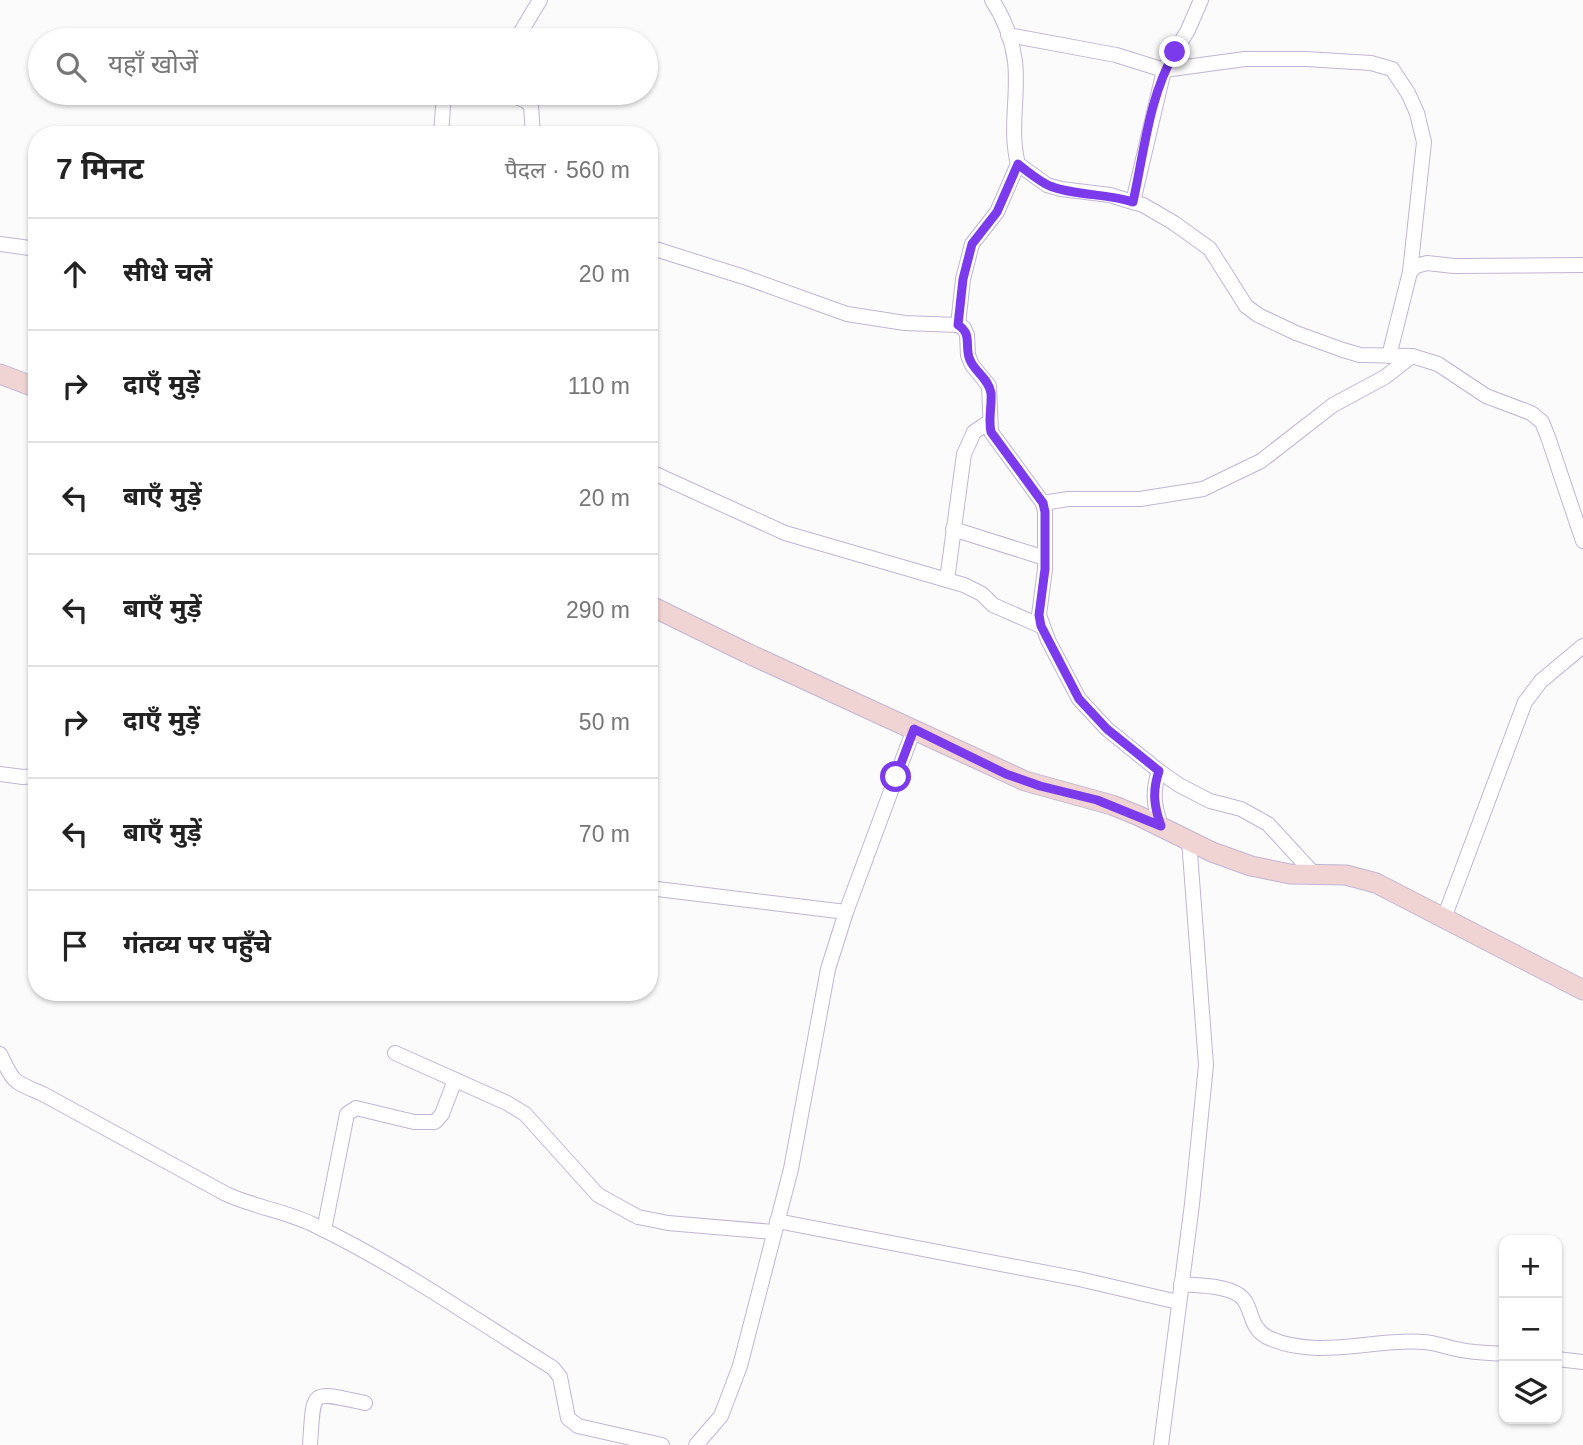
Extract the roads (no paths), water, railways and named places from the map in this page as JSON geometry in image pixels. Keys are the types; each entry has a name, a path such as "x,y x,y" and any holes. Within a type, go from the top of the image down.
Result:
{"street":[{"path":"523,28 540,0"},
{"path":"958,325 963,279 972,244 997,212 1018,164 1013,133 1015,61 1008,35 992,0"},
{"path":"1133,202 1164,70 1188,30 1201,0"},
{"path":"1008,35 1116,55 1164,70 1245,59 1332,60 1371,63 1392,69 1417,113 1424,142 1410,272 1389,356"},
{"path":"442,126 443,105"},
{"path":"530,105 532,126"},
{"path":"1018,164 1047,185 1061,190 1110,195 1133,202 1174,223 1210,249 1242,300 1258,315 1296,333 1360,355 1412,356 1438,364 1486,396 1531,413 1542,422 1583,541"},
{"path":"0,244 28,247"},
{"path":"658,250 847,314 905,323 958,325 964,328 972,365 989,386 991,432 1043,503 1045,558 1039,615 1041,626 1079,699 1107,729 1159,771 1210,801 1256,816 1282,837 1314,874"},
{"path":"1410,272 1416,265 1427,263 1464,266 1583,265"},
{"path":"1043,503 1068,499 1140,499 1203,489 1261,461 1325,410 1385,377 1412,356"},
{"path":"0,374 28,385"},
{"path":"947,580 964,454 974,432 989,422"},
{"path":"658,475 785,533 974,590 993,606 1041,626"},
{"path":"953,529 1045,558"},
{"path":"658,609 1006,774 1040,786 1097,800 1161,826 1212,852 1251,866 1280,873 1346,875 1376,883 1583,990"},
{"path":"1444,918 1525,702 1541,681 1583,646"},
{"path":"696,1445 721,1416 731,1394 797,1141 824,986 846,912 914,729"},
{"path":"1159,771 1154,796 1161,826"},
{"path":"0,774 28,777"},
{"path":"1161,1445 1206,1065 1189,840"},
{"path":"658,889 846,912"},
{"path":"395,1053 507,1103 525,1114 598,1195 638,1217 668,1223 775,1227 1079,1279 1178,1302"},
{"path":"0,1054 11,1079 21,1086 43,1094 226,1194 324,1230 376,1258 553,1368 560,1377 568,1418 578,1426 662,1445"},
{"path":"324,1230 347,1114 356,1108 414,1122 435,1122 442,1114 455,1080"},
{"path":"1181,1284 1226,1289 1239,1294 1245,1300 1255,1326 1261,1333 1269,1338 1298,1345 1340,1348 1424,1342 1473,1352 1499,1354"},
{"path":"1562,1360 1583,1362"},
{"path":"310,1445 312,1409 319,1396 327,1395 365,1403"}]}
